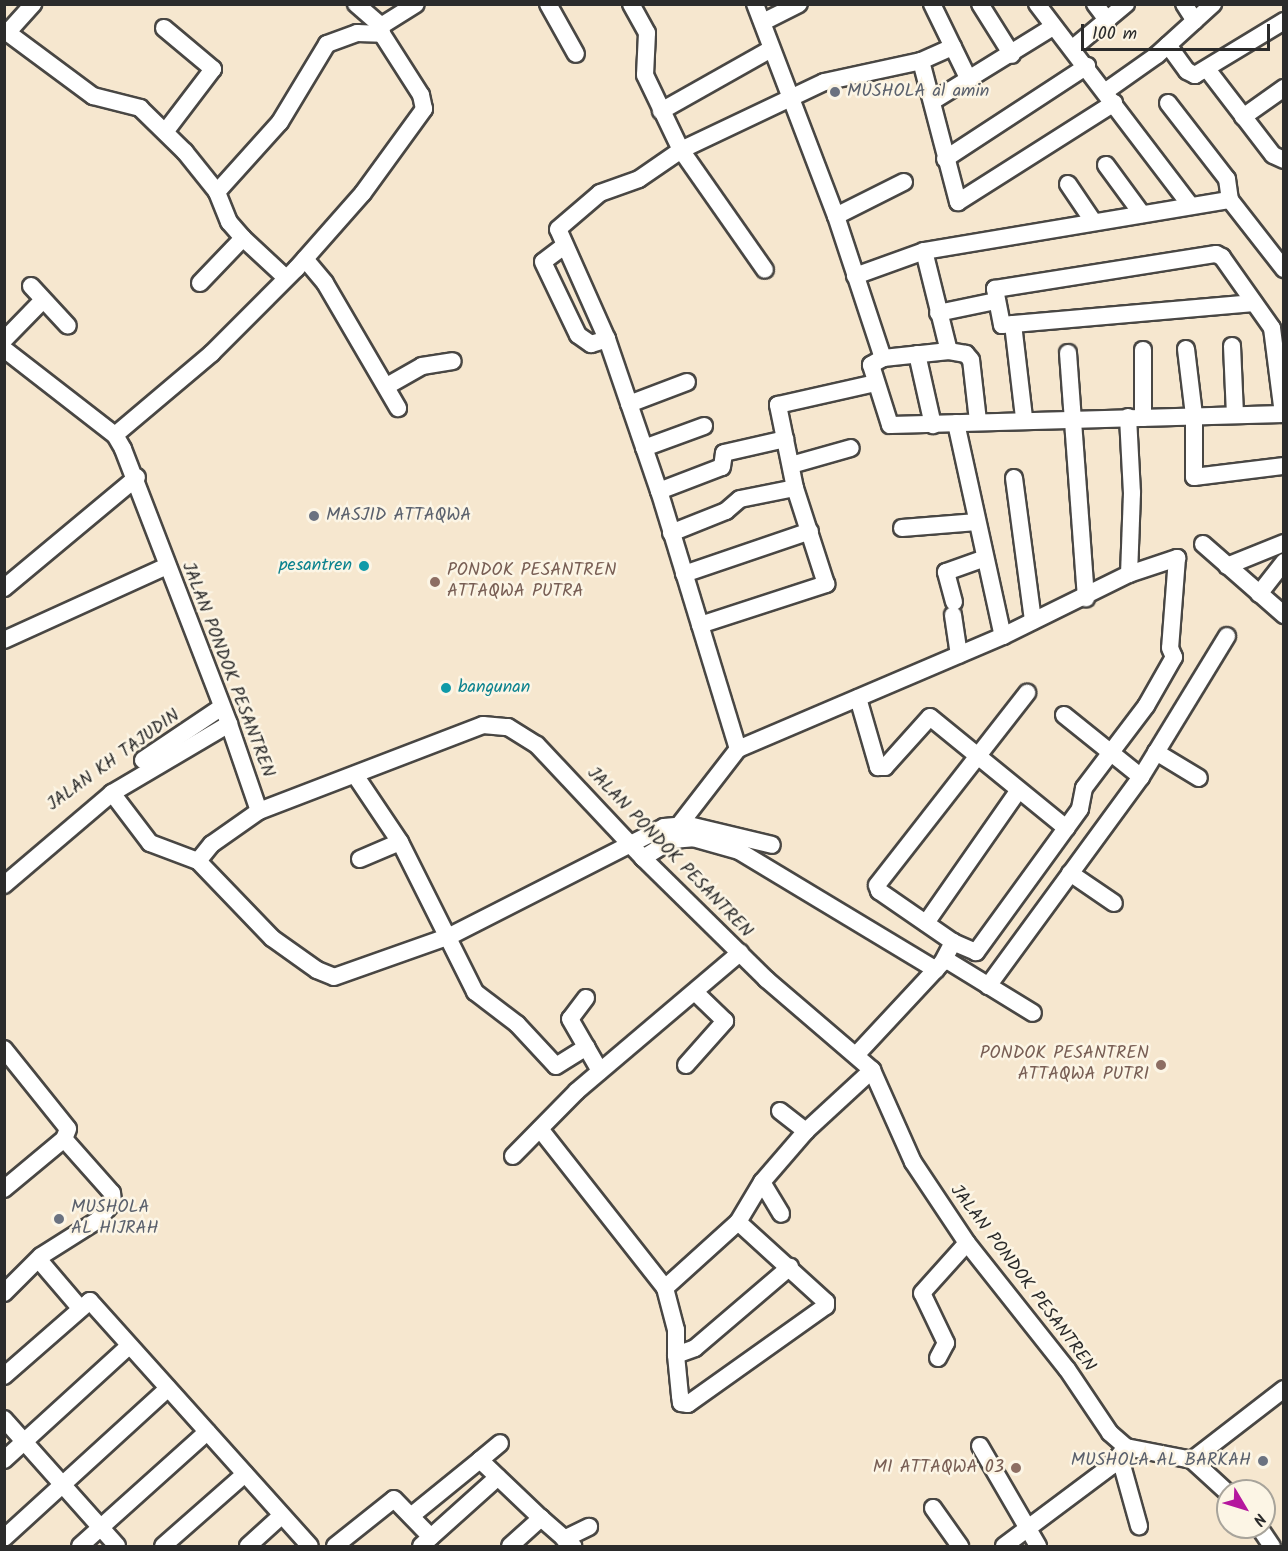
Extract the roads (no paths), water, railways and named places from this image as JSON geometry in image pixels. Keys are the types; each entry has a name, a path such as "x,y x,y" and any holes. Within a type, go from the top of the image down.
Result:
{"street":[{"path":"33,4 6,31 93,96 140,108 210,179 229,222 286,278"},
{"path":"4,349 115,435 212,353 304,259 363,193 424,109 421,95 381,30 356,4"},
{"path":"217,192 280,122 327,44 357,33 381,30 416,4"},
{"path":"548,4 576,54"},
{"path":"631,4 647,33 645,75 681,150 765,270"},
{"path":"755,4 836,216 883,358"},
{"path":"763,22 800,4"},
{"path":"932,4 969,80"},
{"path":"980,4 1011,55"},
{"path":"1037,4 1053,27 1074,48 1191,206"},
{"path":"1095,4 1108,21"},
{"path":"1074,48 1126,4"},
{"path":"1184,4 1195,21"},
{"path":"921,61 958,202 1110,97 1213,4"},
{"path":"1168,45 1192,74 1208,69 1284,21"},
{"path":"933,102 1053,27"},
{"path":"164,28 213,69 165,132"},
{"path":"738,749 659,491 629,404 606,339 558,229 572,214 600,193 639,179 681,150 791,98 845,76 921,61 953,47"},
{"path":"662,111 771,49"},
{"path":"945,159 1087,66"},
{"path":"1208,69 1273,155 1284,160"},
{"path":"1243,117 1284,87"},
{"path":"1168,103 1227,179 1230,200 1284,269"},
{"path":"1106,165 1142,214"},
{"path":"836,216 904,183"},
{"path":"1068,184 1093,221"},
{"path":"855,276 924,251 1093,221 1230,200"},
{"path":"200,283 243,238"},
{"path":"564,246 543,262 578,335 591,344 606,339"},
{"path":"924,251 949,351"},
{"path":"978,421 970,358 949,351 883,358 871,365 890,425 956,423 1024,418 1283,414 1278,326 1254,303 1222,257 1211,253 997,286 996,301 1000,322 1012,324 1254,303"},
{"path":"304,259 325,283 398,408"},
{"path":"30,286 68,326"},
{"path":"4,340 44,300"},
{"path":"938,313 996,301"},
{"path":"1012,324 1024,418"},
{"path":"1232,346 1234,415"},
{"path":"1186,349 1194,415 1192,472 1197,479 1284,466"},
{"path":"1129,574 1136,417 1143,350"},
{"path":"1068,353 1086,598"},
{"path":"917,354 933,424"},
{"path":"387,386 422,366 453,361"},
{"path":"629,404 687,382"},
{"path":"700,625 826,584 795,488 780,403 876,383"},
{"path":"956,423 976,522 1003,636"},
{"path":"644,448 704,426"},
{"name":"JALAN PONDOK PESANTREN","path":"115,435 137,477 167,566 229,724 259,811 483,725 508,727 537,745 638,852 740,953 857,1054 872,1070 912,1162 967,1243 1067,1369 1123,1453"},
{"path":"659,491 722,467 724,453 785,439"},
{"path":"791,465 851,448"},
{"path":"4,588 137,477"},
{"path":"1014,478 1034,621"},
{"path":"671,532 726,511 740,499 795,488"},
{"path":"902,528 976,522"},
{"path":"684,574 810,531"},
{"path":"1227,566 1284,543"},
{"path":"1203,544 1284,615"},
{"path":"959,655 954,608 946,572 985,558"},
{"path":"680,824 738,749 1003,636 1086,598 1129,574 1173,558 1179,561 1170,648 1174,656 1146,706 1084,788 1080,808 976,952 953,942 876,886 1027,693"},
{"path":"1259,594 1284,562"},
{"path":"4,640 167,566"},
{"path":"988,986 1141,777 1227,636"},
{"path":"858,698 878,767 885,767 930,717 975,757 1066,828"},
{"name":"JALAN KH TAJUDIN","path":"4,872 113,781 222,707"},
{"path":"1064,715 1141,777"},
{"name":"JALAN KH TAJUDIN","path":"4,885 112,793 229,724"},
{"path":"1155,752 1199,778"},
{"path":"355,775 400,842 450,936 475,992 518,1024 556,1066 586,1047"},
{"path":"926,923 1018,791"},
{"path":"112,793 150,843 198,861 272,938 317,970 334,977 450,936 638,852 672,840 693,838 739,851 940,965 988,986 1033,1013"},
{"path":"198,861 212,844 259,811"},
{"path":"638,852 647,833 680,824 772,845"},
{"path":"360,859 400,842"},
{"path":"1070,873 1114,903"},
{"path":"857,1054 940,965 953,942"},
{"path":"513,1156 600,1071 696,993 740,953"},
{"path":"686,1065 725,1021 696,993"},
{"path":"586,998 570,1019 600,1071"},
{"path":"4,1189 64,1139 68,1129 5,1052"},
{"path":"665,1288 738,1222 762,1182 806,1131 872,1070"},
{"path":"780,1111 806,1131"},
{"path":"540,1129 665,1288 676,1330 681,1403 688,1404 826,1306 826,1302 790,1267 738,1222"},
{"path":"4,1293 39,1260 98,1220 113,1202 112,1193 64,1139"},
{"path":"762,1182 781,1214"},
{"path":"938,1358 946,1343 922,1293 967,1243"},
{"path":"39,1260 80,1308"},
{"path":"676,1355 695,1348 790,1267"},
{"path":"4,1376 90,1301 310,1546"},
{"path":"4,1460 129,1346"},
{"path":"4,1538 168,1388"},
{"path":"1192,1460 1284,1389"},
{"path":"4,1419 117,1546"},
{"path":"80,1546 207,1432"},
{"path":"411,1516 500,1443"},
{"path":"980,1446 1038,1546"},
{"path":"1123,1453 1139,1527"},
{"path":"1004,1546 1123,1453 1192,1460 1216,1482"},
{"path":"480,1460 569,1543 589,1527"},
{"path":"162,1546 245,1474"},
{"path":"335,1546 392,1499 411,1516 426,1542 498,1477"},
{"path":"933,1508 960,1546"},
{"path":"248,1546 281,1516"},
{"path":"510,1546 541,1518"}],"place":[{"name":"MUSHOLA al amin","path":"835,92"},
{"name":"MASJID ATTAQWA","path":"314,516"},
{"name":"pesantren","path":"364,566"},
{"name":"PONDOK PESANTREN ATTAQWA PUTRA","path":"435,582"},
{"name":"bangunan","path":"446,688"},
{"name":"PONDOK PESANTREN ATTAQWA PUTRI","path":"1161,1065"},
{"name":"MUSHOLA AL HIJRAH","path":"59,1219"},
{"name":"MUSHOLA AL BARKAH","path":"1263,1461"},
{"name":"MI ATTAQWA 03","path":"1016,1468"}]}
